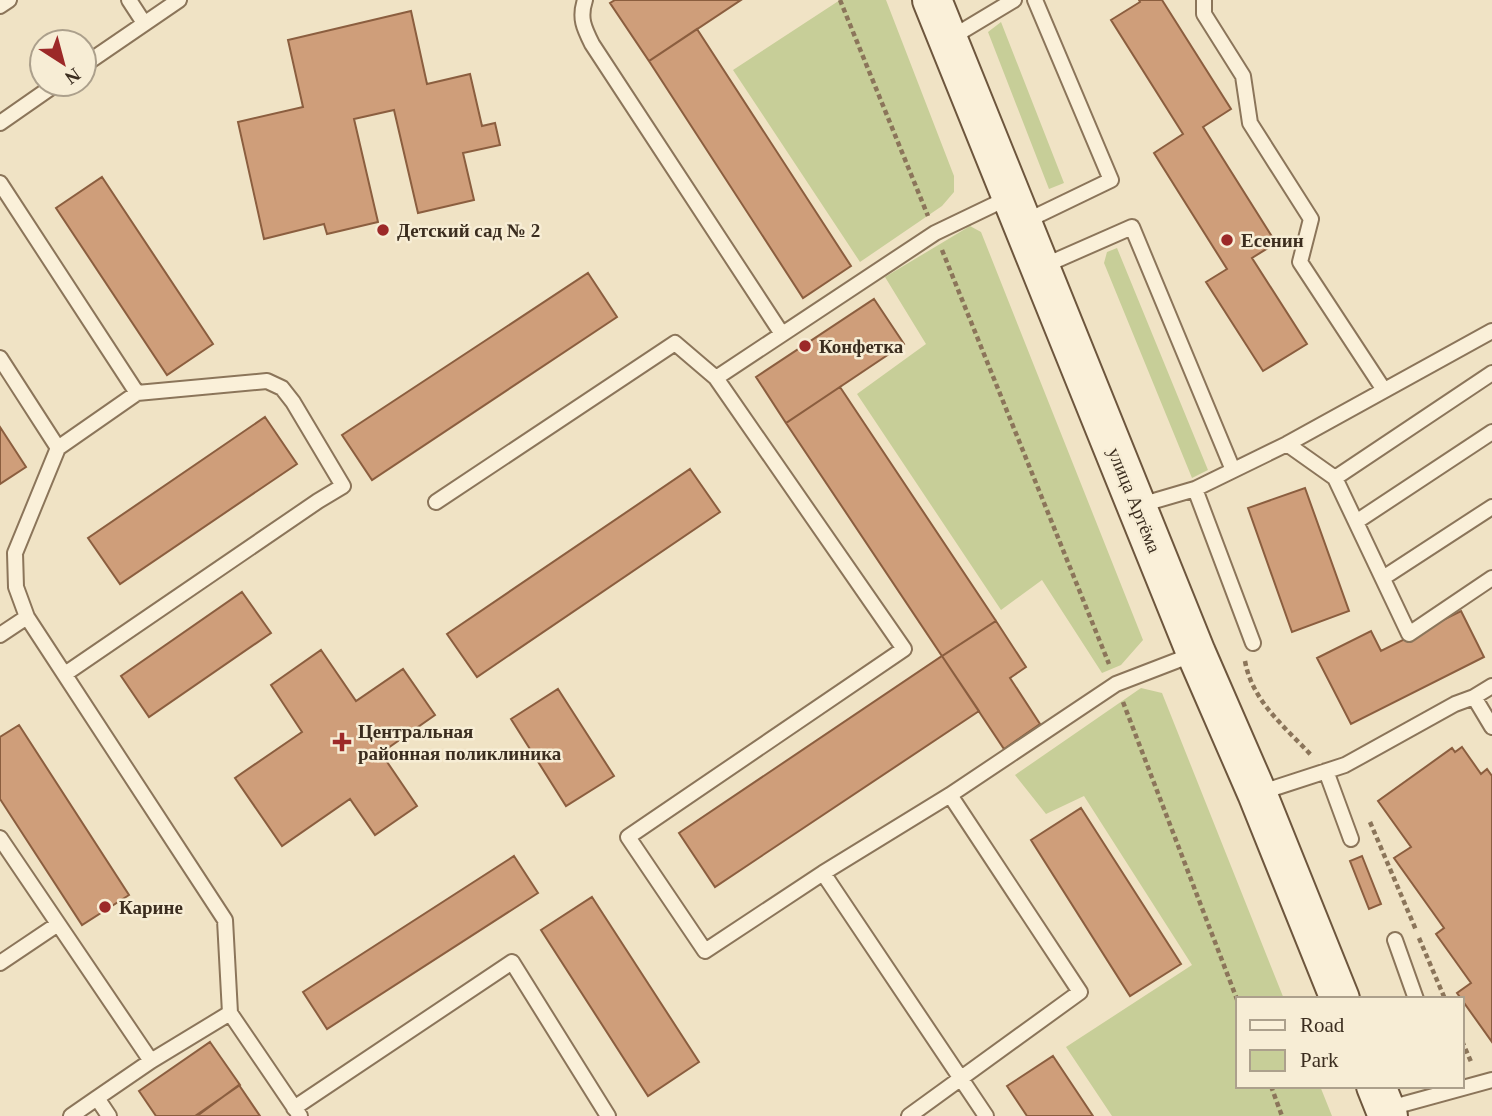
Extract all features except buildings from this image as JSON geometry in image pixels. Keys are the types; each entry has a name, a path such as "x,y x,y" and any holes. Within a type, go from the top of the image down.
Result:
{"main road":[{"name":"улица Артёма","path":"932,0 1196,653 1257,793 1339,997"}],"lane":[{"path":"0,6 9,0"},
{"path":"129,0 144,23"},
{"path":"98,55 179,0"},
{"path":"585,0 581,14 583,26 592,44 782,334"},
{"path":"947,40 1014,0"},
{"path":"716,378 935,233 1111,180 1035,0"},
{"path":"1204,0 1204,14 1243,76 1250,123 1311,219 1300,262 1384,390"},
{"path":"0,123 36,98"},
{"path":"0,183 137,393"},
{"path":"1041,267 1132,227 1233,470"},
{"path":"1137,506 1195,489 1287,444 1492,331"},
{"path":"436,502 675,343 716,378 904,649 628,837 705,951 823,873 950,795 1116,684 1196,653"},
{"path":"0,358 58,449"},
{"path":"1335,478 1492,373"},
{"path":"65,674 343,486 293,401 282,388 267,381 137,393 58,449 15,553 16,587 27,617 225,920 230,1013 297,1112 512,962 608,1116"},
{"path":"1356,522 1492,432"},
{"path":"1287,444 1335,478 1409,634 1492,578"},
{"path":"1195,489 1253,643"},
{"path":"1383,579 1492,508"},
{"path":"0,635 27,617"},
{"path":"1257,793 1345,765 1492,686"},
{"path":"1474,697 1492,727"},
{"path":"1326,771 1351,839"},
{"path":"909,1116 1080,992 950,795"},
{"path":"0,838 150,1061"},
{"path":"823,873 986,1116"},
{"path":"0,963 58,924"},
{"path":"1395,940 1415,997"},
{"path":"71,1116 150,1061 230,1013"},
{"path":"1464,1085 1492,1080"},
{"path":"1383,1104 1435,1091"},
{"path":"97,1098 109,1116"}],"path":[{"path":"840,0 1116,684 1236,997"},
{"path":"1253,643 1244,658 1248,680 1273,715 1326,771"},
{"path":"1367,815 1444,997"},
{"path":"1272,1088 1282,1116"}],"green space":[{"path":"840,0 886,0 954,176 954,192 942,206 860,262 733,70"},
{"path":"1001,22 1064,183 1049,189 988,32"},
{"path":"970,226 981,232 1143,640 1121,665 1102,673 1042,580 1001,610 857,394 926,344 885,277"},
{"path":"1117,248 1208,470 1192,478 1104,263 1107,252"},
{"path":"1141,688 1162,693 1283,997 1236,997 1236,1088 1321,1088 1332,1116 1112,1116 1066,1047 1192,965 1084,796 1046,814 1015,775"}],"place":[{"name":"Детский сад № 2","path":"383,230"},
{"name":"Есенин","path":"1227,240"},
{"name":"Конфетка","path":"805,346"},
{"name":"Центральная районная поликлиника","path":"342,742"},
{"name":"Карине","path":"105,907"}]}
